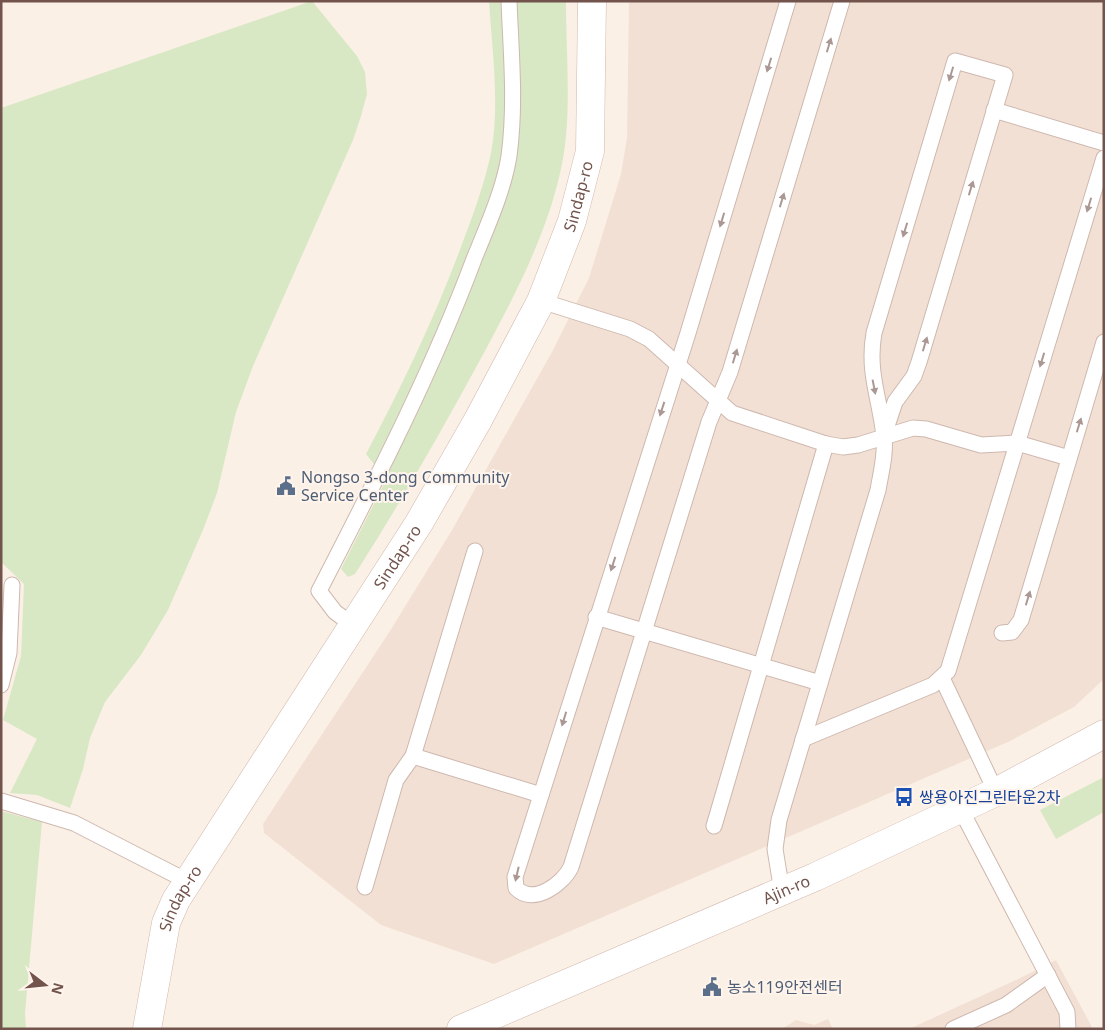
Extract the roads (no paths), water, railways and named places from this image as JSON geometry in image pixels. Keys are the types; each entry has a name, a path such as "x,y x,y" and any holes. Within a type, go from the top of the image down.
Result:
{"street":[{"name":"Sindap-ro","path":"147,1029 166,923 187,881 419,523 478,420 541,301 572,221 590,150 592,1"},
{"name":"Ajin-ro","path":"461,1029 782,892 996,792 1104,734"}],"lane":[{"path":"353,625 335,612 320,591 422,384 458,304 492,213 509,157 514,96 509,1"},
{"path":"788,1 678,363 515,877 516,888 529,895 538,894 561,883 571,867 709,422 730,372 842,1"},
{"path":"782,892 775,849 776,834 878,490 884,453 884,435 871,370 871,350 874,333 955,60 1005,75 919,362 914,376 895,402 884,435"},
{"path":"994,110 1104,143"},
{"path":"803,739 933,685 948,671 1104,158"},
{"path":"541,301 630,329 649,339 678,363 718,402 740,417 826,444 842,447 858,445 884,435 913,428 926,429 981,445 1017,443 1069,458"},
{"path":"1002,633 1012,632 1021,620 1104,342"},
{"path":"714,826 826,444"},
{"path":"365,887 396,780 413,756 475,551"},
{"path":"1,685 9,653 12,585"},
{"path":"596,617 820,684"},
{"path":"942,678 996,792"},
{"path":"413,756 541,795"},
{"path":"1,801 74,823 187,881"},
{"path":"960,808 1067,1012 1068,1029"},
{"path":"954,1029 1006,1005 1048,976"}],"place":[{"name":"Nongso 3-dong Community Service Center","path":"286,486"},
{"name":"쌍용아진그린타운2차","path":"904,797"},
{"name":"농소119안전센터","path":"712,987"}]}
